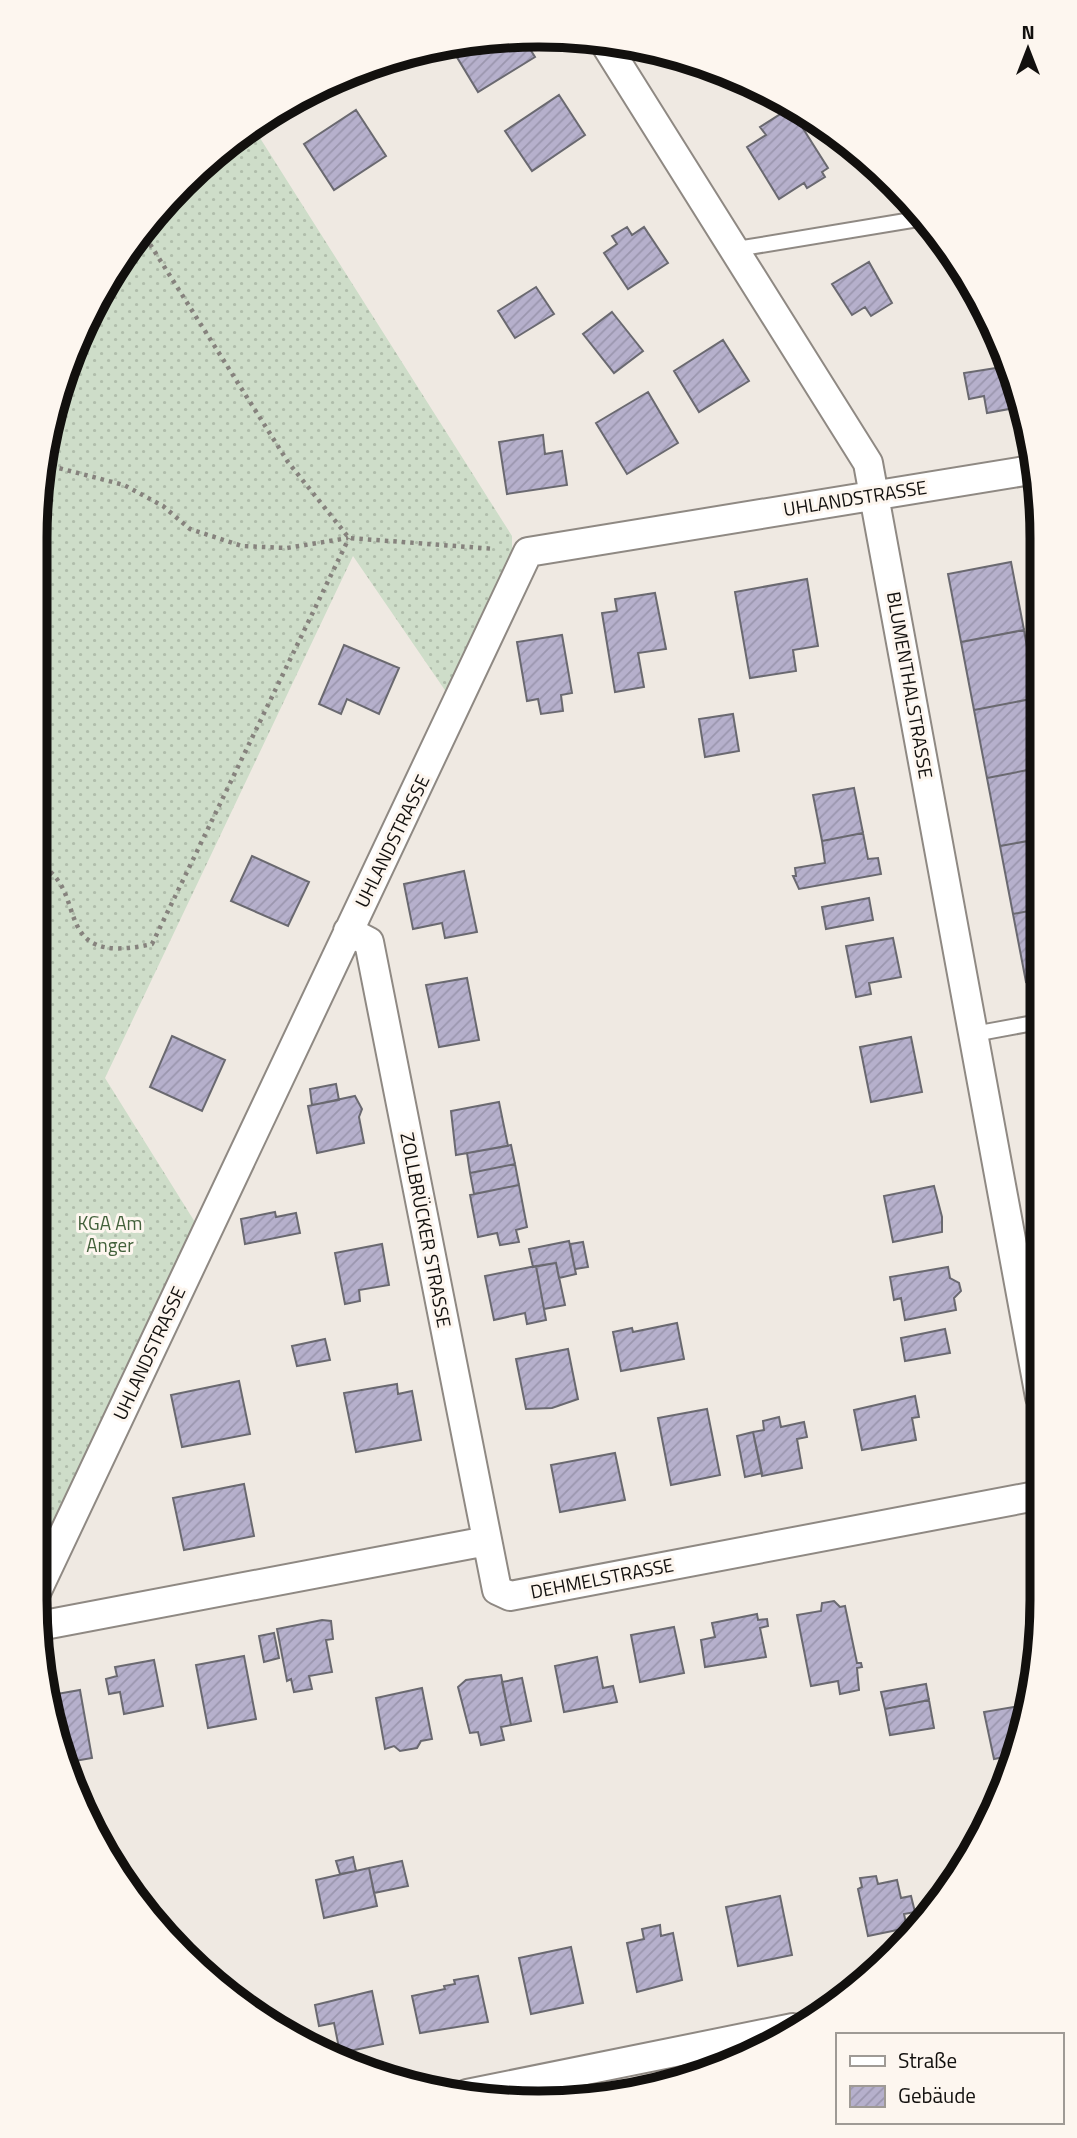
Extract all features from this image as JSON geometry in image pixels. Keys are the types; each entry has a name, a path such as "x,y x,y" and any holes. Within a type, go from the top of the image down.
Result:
{"street":[{"name":"BLUMENTHALSTRASSE","path":"611,53 737,249 868,463 1030,1342"},
{"name":"UHLANDSTRASSE","path":"47,1570 528,552 1025,471"},
{"name":"ZOLLBRÜCKER STRASSE","path":"348,931 369,942 487,1541"},
{"name":"DEHMELSTRASSE","path":"487,1541 497,1590 510,1596 1030,1497"},
{"path":"48,1624 487,1541"},
{"path":"493,2089 770,2033"}],"lane":[{"path":"737,249 912,220"},
{"path":"974,1034 1030,1024"}],"path":[{"path":"148,241 288,462 349,538"},
{"path":"52,466 124,485 163,506 190,529 242,545 287,548 349,538 528,552"},
{"path":"47,868 64,889 67,905 81,933 102,948 126,950 152,944 349,538"}],"green space":[{"name":"KGA Am Anger","path":"258,135 512,536 512,559 451,699 353,556 105,1078 198,1227 47,1545 47,538 51,474 73,381 113,293 149,239 191,191"}],"building":[{"path":"529,47 535,57 478,92 455,55"},
{"path":"559,95 585,135 532,171 505,131"},
{"path":"356,110 386,156 334,190 304,144"},
{"path":"783,112 799,123 828,168 822,172 825,177 807,188 804,183 779,199 747,147 766,135 760,127"},
{"path":"627,227 632,235 644,227 668,263 628,289 604,253 617,244 612,236"},
{"path":"869,262 892,303 871,316 865,307 852,315 832,284"},
{"path":"536,287 554,314 515,338 498,311"},
{"path":"612,312 643,351 614,373 583,334"},
{"path":"723,340 749,381 699,412 674,371"},
{"path":"999,368 1012,408 987,413 984,396 969,399 964,373"},
{"path":"648,392 678,443 627,474 596,423"},
{"path":"543,435 545,454 562,451 567,485 507,494 499,442"},
{"path":"1011,562 1024,630 961,642 948,574"},
{"path":"807,579 818,646 793,650 796,671 750,678 735,592"},
{"path":"655,593 666,649 638,653 644,687 615,692 602,613 617,611 615,599"},
{"path":"1024,630 1030,664 1030,699 974,710 961,642"},
{"path":"562,635 572,693 561,695 563,711 541,714 538,699 527,701 517,642"},
{"path":"344,645 399,668 379,714 347,699 341,714 319,704"},
{"path":"1030,699 1030,770 987,778 974,710"},
{"path":"733,714 739,751 705,757 699,719"},
{"path":"1030,770 1030,841 1000,846 987,778"},
{"path":"854,788 863,833 822,841 813,795"},
{"path":"863,833 868,859 878,858 881,874 799,889 793,876 796,876 795,868 825,863 822,841"},
{"path":"1030,841 1030,911 1013,914 1000,846"},
{"path":"252,856 309,882 288,926 231,901"},
{"path":"464,871 477,932 445,938 442,923 413,929 404,884"},
{"path":"869,898 873,920 826,929 822,907"},
{"path":"1030,911 1030,981 1026,982 1013,914"},
{"path":"893,938 901,977 869,983 871,994 856,997 846,946"},
{"path":"467,978 479,1040 439,1047 426,985"},
{"path":"172,1036 225,1060 202,1111 150,1087"},
{"path":"911,1037 922,1092 871,1102 860,1047"},
{"path":"336,1084 339,1100 312,1105 310,1089"},
{"path":"355,1096 362,1109 359,1117 364,1143 317,1153 308,1106"},
{"path":"499,1102 508,1146 456,1155 451,1111"},
{"path":"511,1145 515,1164 470,1173 467,1153"},
{"path":"515,1164 519,1185 474,1194 470,1173"},
{"path":"519,1185 527,1227 516,1230 519,1242 500,1245 497,1233 478,1237 470,1195"},
{"path":"934,1186 942,1217 942,1232 893,1242 884,1196"},
{"path":"275,1212 276,1217 296,1213 300,1233 245,1244 241,1219"},
{"path":"569,1241 576,1274 559,1278 556,1263 533,1267 529,1249"},
{"path":"583,1242 588,1267 575,1269 570,1244"},
{"path":"382,1244 389,1285 359,1290 360,1301 345,1304 335,1253"},
{"path":"556,1263 565,1305 544,1309 536,1266"},
{"path":"536,1266 546,1320 527,1324 525,1313 494,1320 485,1276"},
{"path":"948,1267 950,1278 959,1283 961,1291 954,1298 956,1310 905,1320 901,1298 894,1300 890,1277"},
{"path":"677,1323 684,1359 621,1371 613,1332 632,1328 633,1332"},
{"path":"945,1329 950,1353 905,1361 901,1338"},
{"path":"325,1339 330,1360 297,1366 292,1346"},
{"path":"568,1349 578,1399 552,1408 526,1409 516,1359"},
{"path":"239,1381 250,1434 182,1447 171,1395"},
{"path":"397,1384 398,1394 412,1391 421,1440 356,1452 344,1393"},
{"path":"915,1396 919,1417 912,1418 916,1440 862,1450 854,1410"},
{"path":"707,1409 720,1475 671,1485 658,1418"},
{"path":"779,1417 781,1427 804,1422 807,1437 797,1439 802,1468 762,1476 753,1432 764,1430 763,1421"},
{"path":"753,1432 762,1473 745,1477 737,1436"},
{"path":"615,1453 625,1500 560,1512 551,1465"},
{"path":"244,1484 254,1536 184,1550 173,1498"},
{"path":"834,1601 840,1607 845,1606 857,1663 861,1663 862,1667 857,1668 859,1690 840,1694 838,1681 811,1686 797,1615 821,1611 822,1603"},
{"path":"757,1614 758,1620 767,1619 768,1626 760,1628 766,1657 705,1667 701,1640 715,1637 712,1623"},
{"path":"322,1620 331,1621 333,1639 326,1640 332,1672 309,1676 312,1689 294,1692 291,1679 287,1681 277,1629"},
{"path":"674,1627 684,1673 640,1682 631,1635"},
{"path":"274,1633 279,1658 264,1662 259,1636"},
{"path":"244,1656 256,1719 208,1728 196,1665"},
{"path":"597,1657 603,1688 613,1686 617,1702 564,1712 555,1666"},
{"path":"154,1660 163,1706 124,1714 120,1692 109,1694 106,1679 117,1676 115,1667"},
{"path":"501,1675 511,1725 501,1727 504,1740 481,1745 478,1732 470,1733 458,1687 466,1680"},
{"path":"522,1678 531,1721 511,1725 502,1682"},
{"path":"926,1684 929,1700 885,1709 881,1692"},
{"path":"422,1688 432,1739 421,1741 417,1748 400,1751 394,1746 385,1749 376,1698"},
{"path":"80,1690 92,1758 75,1761 57,1694"},
{"path":"929,1700 934,1728 890,1735 885,1709"},
{"path":"1018,1706 1004,1757 994,1759 984,1712"},
{"path":"353,1857 356,1871 340,1874 336,1861"},
{"path":"402,1861 408,1886 374,1893 369,1868"},
{"path":"369,1868 377,1906 324,1918 316,1880"},
{"path":"876,1876 878,1884 897,1880 901,1898 911,1896 915,1912 904,1914 906,1925 903,1929 868,1936 858,1889 862,1887 860,1878"},
{"path":"780,1896 792,1955 738,1966 726,1907"},
{"path":"660,1925 661,1936 673,1933 682,1980 637,1992 627,1943 644,1939 642,1929"},
{"path":"571,1947 583,2003 531,2014 519,1958"},
{"path":"478,1976 488,2022 420,2033 412,1996 445,1989 444,1986 455,1984 454,1980"},
{"path":"372,1991 383,2044 347,2051 339,2048 334,2023 319,2026 315,2005"}]}
